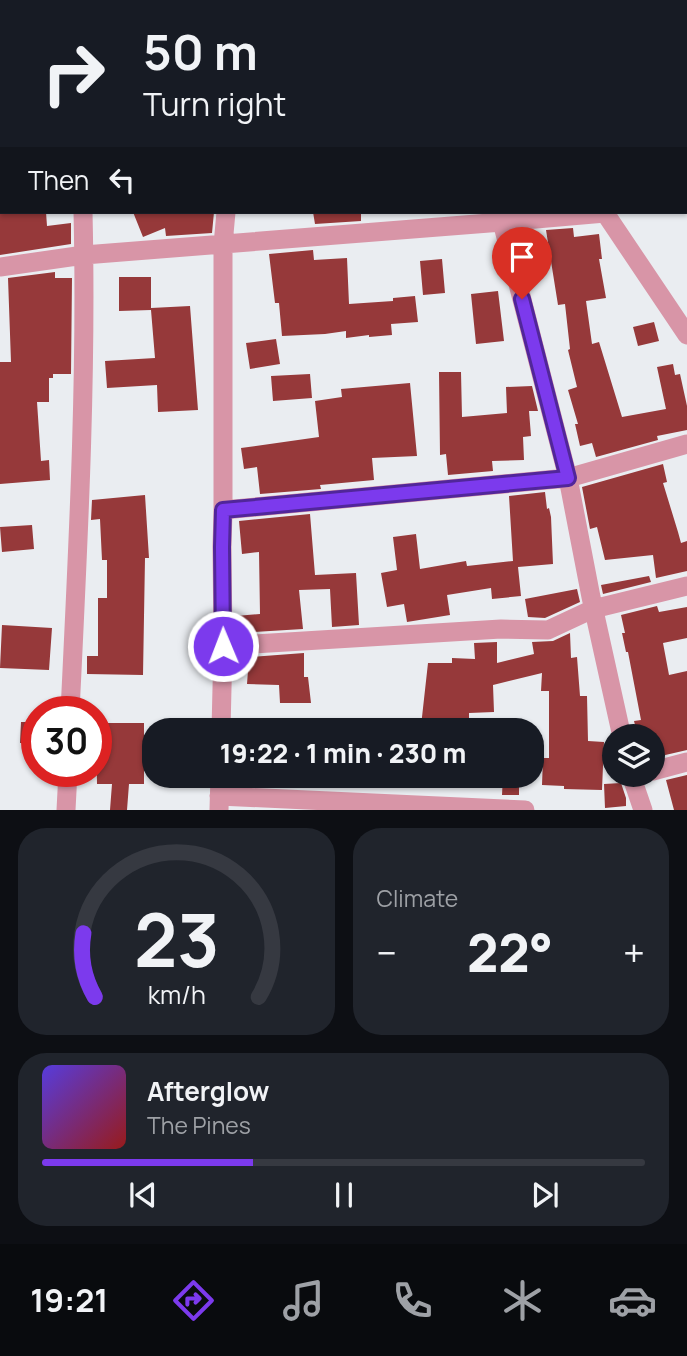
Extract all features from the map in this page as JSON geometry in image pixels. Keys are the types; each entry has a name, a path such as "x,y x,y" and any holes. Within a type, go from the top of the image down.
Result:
{"street":[{"path":"71,696 80,484 83,214"},
{"path":"221,718 223,245 226,214"},
{"path":"0,267 84,255 594,214"},
{"path":"607,214 687,335"},
{"path":"502,222 568,478 593,609 619,724"},
{"path":"223,510 568,478 687,444"},
{"path":"223,646 501,629 548,630 593,609 687,586"},
{"path":"665,768 687,762"},
{"path":"66,810 67,787"},
{"path":"636,787 643,810"},
{"path":"219,803 525,810"}],"building":[{"path":"0,214 46,214 47,226 71,223 71,244 0,255"},
{"path":"134,214 214,214 212,233 166,236 165,228 143,237"},
{"path":"313,214 361,214 361,221 315,224"},
{"path":"573,228 574,237 599,234 602,259 599,259 606,298 586,301 592,344 599,342 622,417 666,409 657,367 673,364 675,375 680,374 687,406 687,430 657,436 658,440 596,457 592,443 580,446 575,424 578,424 568,390 577,387 568,350 565,304 558,305 546,230"},
{"path":"313,250 314,260 347,258 349,304 393,301 393,298 415,296 418,322 391,324 392,335 346,338 346,331 282,336 279,303 275,303 269,254"},
{"path":"442,259 445,293 423,295 420,261"},
{"path":"55,272 55,278 72,278 71,374 53,374 53,378 49,378 49,402 37,402 41,461 49,460 50,480 0,484 0,362 11,362 8,278"},
{"path":"119,277 151,277 151,308 190,306 198,410 158,412 157,385 107,388 105,361 155,358 151,310 119,311"},
{"path":"498,291 504,341 476,344 471,294"},
{"path":"654,322 659,341 638,346 633,327"},
{"path":"276,339 280,364 250,369 246,343"},
{"path":"439,372 461,372 462,417 507,413 506,387 532,386 538,411 529,411 531,436 523,437 524,460 492,461 493,471 448,475 446,454 440,455"},
{"path":"310,374 312,398 273,401 271,376"},
{"path":"410,383 417,456 372,458 374,480 320,485 321,489 260,494 257,467 244,469 241,448 319,437 315,401 342,397 341,389"},
{"path":"663,464 667,482 663,483 681,543 687,541 687,571 656,578 653,555 605,560 597,527 590,529 582,487"},
{"path":"545,492 551,517 553,564 518,567 521,596 492,599 491,588 447,595 450,615 407,622 404,604 387,607 381,573 397,570 393,537 416,534 420,569 466,561 467,566 513,561 509,496"},
{"path":"145,495 149,558 145,558 143,675 87,674 87,656 98,656 98,598 107,598 107,560 102,560 100,519 91,520 92,500"},
{"path":"310,514 315,575 356,573 359,625 332,627 330,589 299,590 303,629 238,633 236,616 260,614 259,552 242,554 239,521"},
{"path":"32,525 34,549 2,552 0,527"},
{"path":"649,576 651,582 603,594 601,585"},
{"path":"577,589 580,602 545,618 528,617 525,599"},
{"path":"657,606 659,612 687,607 687,638 663,643 669,675 687,671 687,750 665,755 665,724 635,724 634,721 641,720 622,633 625,633 621,615"},
{"path":"2,625 52,628 49,670 0,668"},
{"path":"570,633 571,658 577,657 580,696 587,696 588,741 602,742 602,790 564,789 564,786 544,785 544,758 549,758 549,691 541,691 542,673 493,685 494,712 469,713 469,718 422,718 428,663 452,663 452,658 475,659 474,643 497,642 497,663 534,654 532,642 553,641"},
{"path":"304,653 304,677 308,677 311,703 280,703 279,685 247,684 249,657"},
{"path":"112,723 142,723 142,784 129,784 127,810 110,810"},
{"path":"687,775 687,810 674,810 666,780"},
{"path":"604,787 622,787 626,806 605,808"},
{"path":"502,788 519,788 519,795 502,795"}],"route":[{"path":"223,646 223,510 568,478 522,299"}]}
